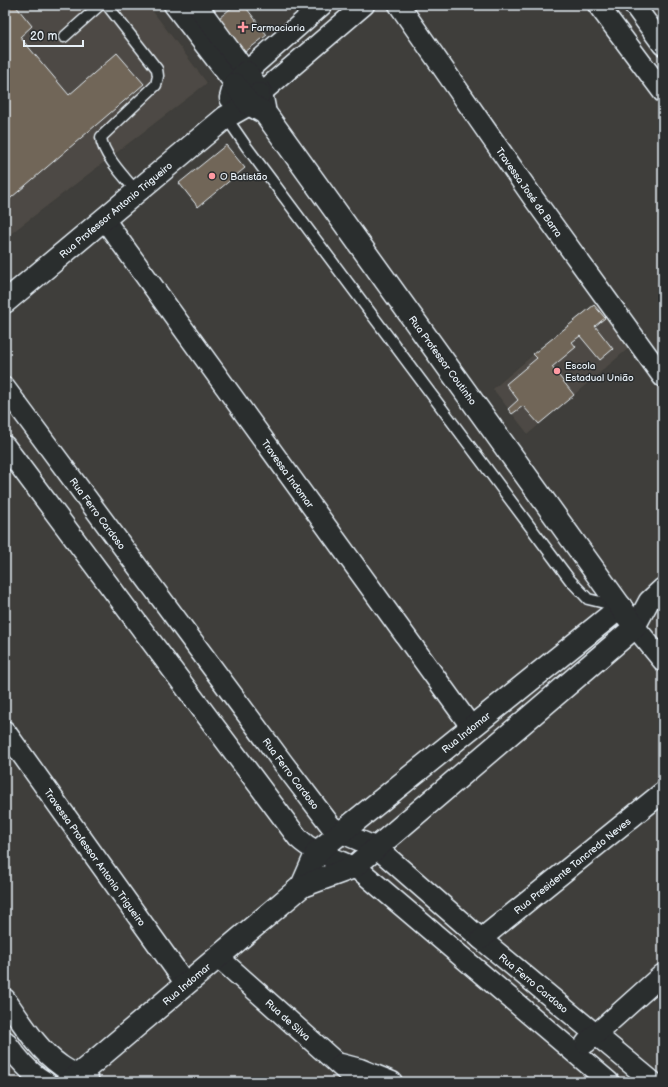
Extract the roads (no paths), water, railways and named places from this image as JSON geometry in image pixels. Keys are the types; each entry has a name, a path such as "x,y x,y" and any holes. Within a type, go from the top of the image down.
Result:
{"street":[{"name":"Rua Professor Coutinho","path":"174,5 240,78"},
{"name":"Rua Professor Coutinho","path":"197,5 240,78 621,607"},
{"path":"226,117 240,78 322,5"},
{"name":"Rua Professor Antonio Trigueiro","path":"5,302 226,117 258,103 364,5"},
{"name":"Travessa José da Barra","path":"398,5 534,199 663,377"},
{"path":"598,5 663,92"},
{"path":"634,5 663,45"},
{"name":"Travessa Indomar","path":"104,219 472,728"},
{"name":"Rua Ferro Cardoso","path":"5,388 331,826 342,833 377,848 481,939 653,1082"},
{"path":"5,446 298,838 317,852 354,867 375,882 609,1082"},
{"name":"Rua Indomar","path":"302,886 317,852 621,607 656,594"},
{"name":"Rua Indomar","path":"79,1080 186,984 302,886 354,867 377,848 635,627 656,594"},
{"path":"621,607 635,627 663,661"},
{"path":"213,725 239,703"},
{"name":"Travessa Professor Antonio Trigueiro","path":"5,731 186,984"},
{"path":"257,784 283,763"},
{"name":"Rua Presidente Tancredo Neves","path":"481,939 663,792"},
{"name":"Rua de Silva","path":"218,957 358,1082"},
{"path":"574,1053 663,974"},
{"path":"5,999 47,1053 60,1066 79,1080"},
{"path":"5,1041 25,1066 40,1079 46,1082"},
{"path":"337,1062 360,1069 392,1082"}],"lane":[{"path":"64,37 100,5"},
{"path":"107,5 157,69 158,76 156,85 101,138 101,142 108,156 137,192"},
{"path":"226,117 246,146 570,580 588,599 621,607"}],"place":[{"name":"Farmaciaria","path":"243,27"},
{"name":"O Batistão","path":"212,176"},
{"name":"Escola Estadual União","path":"557,371"}]}
